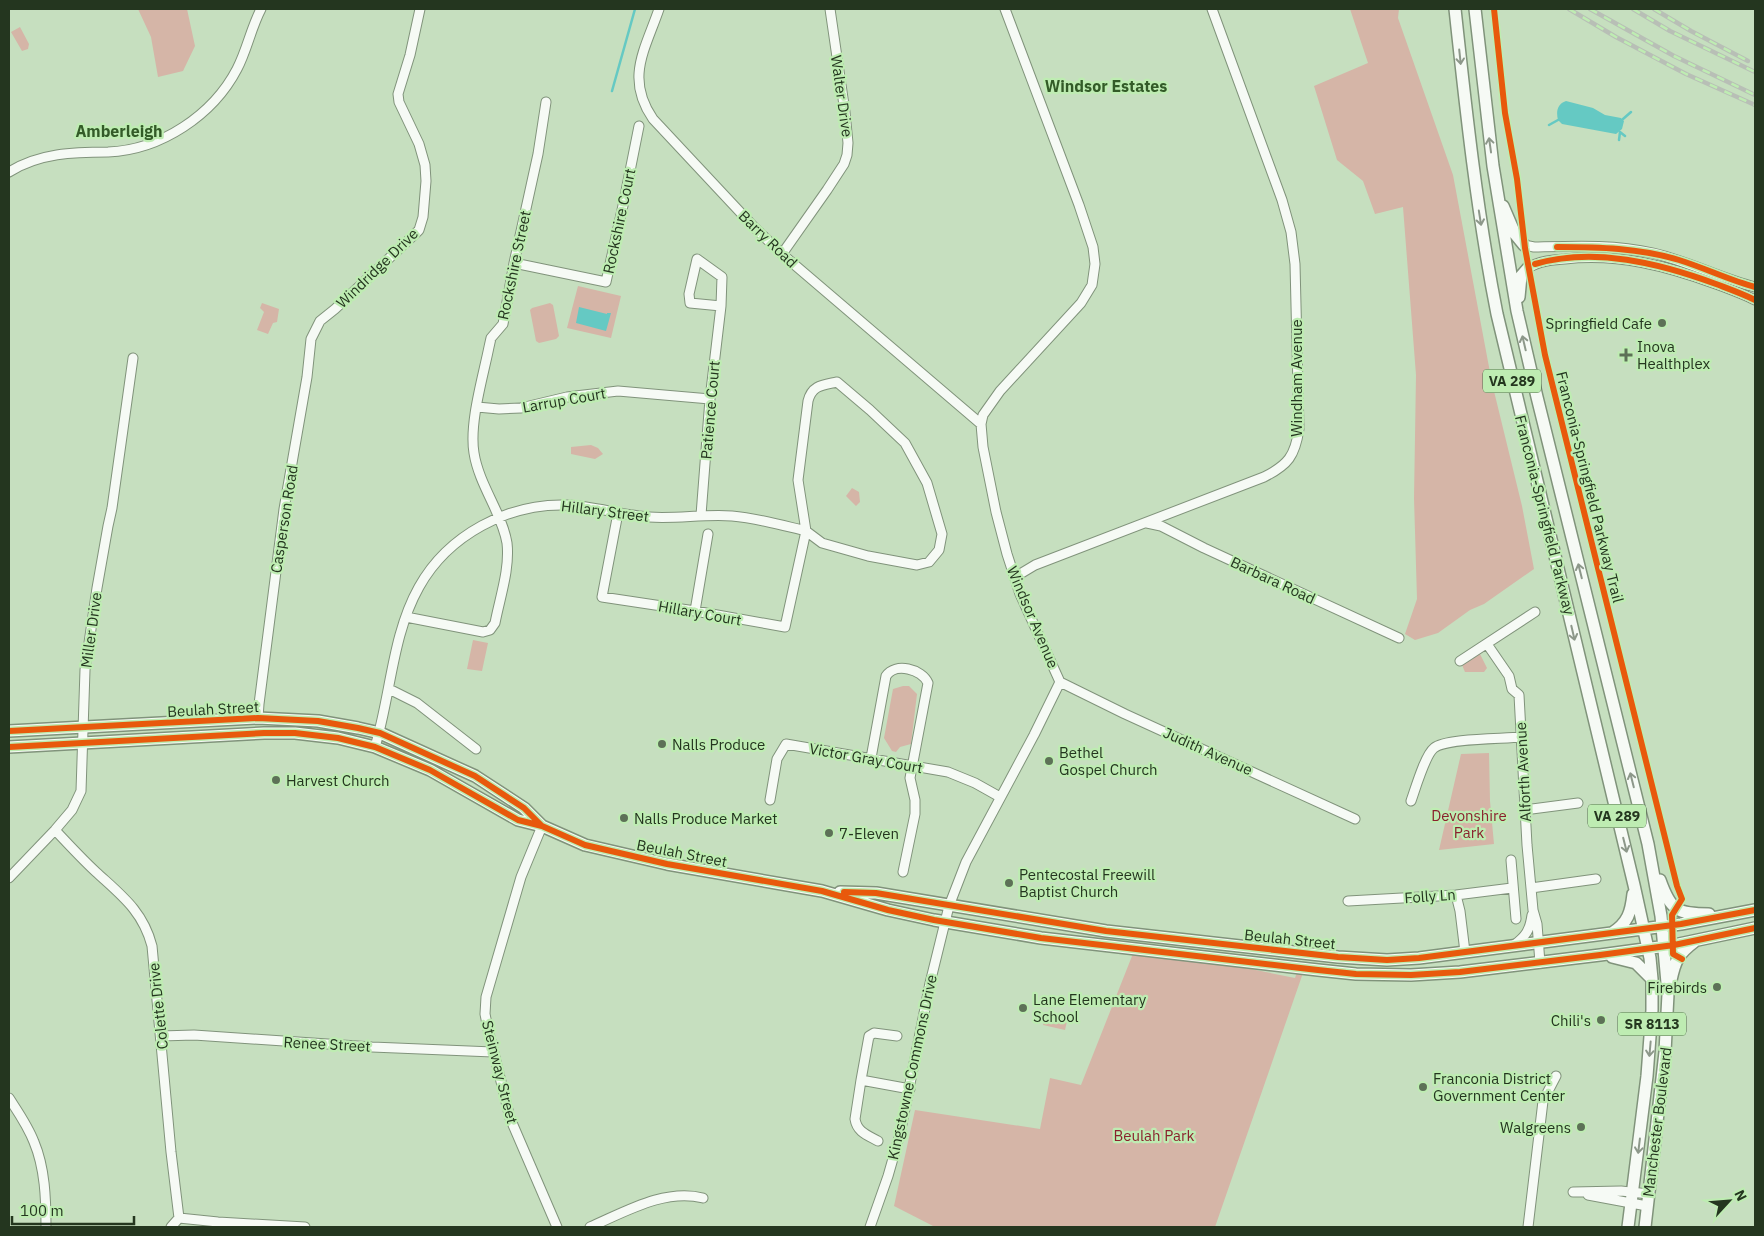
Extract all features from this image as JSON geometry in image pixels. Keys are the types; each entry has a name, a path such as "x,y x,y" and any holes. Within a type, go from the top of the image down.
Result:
{"main road":[{"name":"Franconia-Springfield Parkway","path":"1455,9 1473,166 1486,257 1497,314 1644,929"},
{"name":"Franconia-Springfield Parkway","path":"1475,9 1497,193 1517,311 1648,844 1662,927"},
{"path":"1497,193 1515,234 1524,245"},
{"path":"1517,311 1521,276 1528,268"},
{"name":"Beulah Street","path":"9,732 258,718 318,721 380,733 475,776 524,808 542,826"},
{"name":"Beulah Street","path":"9,747 264,733 295,733 338,738 375,747 430,770 518,820 542,826 585,845 667,864 822,891 888,910 945,922 1041,938 1220,960 1356,974 1427,975 1540,963 1664,946 1755,928"},
{"path":"1648,844 1665,893 1676,908 1688,914 1735,914"},
{"path":"1612,933 1625,923 1629,917 1634,885"},
{"name":"Beulah Street","path":"822,891 876,893 1106,931 1338,958 1403,960 1662,927 1755,910"},
{"name":"Manchester Boulevard","path":"1645,1227 1666,1052 1668,994 1662,927"},
{"name":"Manchester Boulevard","path":"1628,1227 1648,1066 1652,1018 1652,979 1644,929"},
{"path":"1668,994 1676,960 1696,940"},
{"path":"1600,955 1625,959 1636,963 1652,979"}],"street":[{"path":"9,172 31,161 64,153 112,152 135,148 162,139 190,123 213,102 232,78 261,9"},
{"name":"Windridge Drive","path":"320,321 415,234 422,223 426,181 425,165 419,144 399,102 398,94 410,55 420,9"},
{"name":"Barry Road","path":"659,9 639,67 638,88 644,106 669,137 782,254 982,424"},
{"name":"Walter Drive","path":"782,254 828,190 844,164 847,155 848,143 845,112 830,9"},
{"path":"982,424 984,414 1000,391 1081,303 1092,285 1095,270 1093,247 1079,204 1005,9"},
{"name":"Windham Avenue","path":"1015,577 1035,565 1274,472 1293,455 1299,430 1295,264 1291,232 1282,200 1212,9"},
{"name":"Rockshire Street","path":"406,616 483,632 490,630 495,623 507,562 507,543 482,481 474,453 473,434 489,346 492,338 503,324 514,262 538,154 546,102"},
{"name":"Rockshire Court","path":"514,262 606,282 639,126"},
{"path":"1524,245 1534,247 1604,247 1640,250 1679,260 1755,287"},
{"path":"1528,268 1544,262 1569,258 1631,260 1682,272 1755,300"},
{"name":"Patience Court","path":"701,515 710,399 721,306 722,277 697,259 689,294 690,303 721,306"},
{"name":"Casperson Road","path":"258,718 284,509 307,377 311,339 320,321"},
{"name":"Miller Drive","path":"9,878 56,830 72,810 81,791 85,670 97,588 112,508 133,358"},
{"name":"Hillary Street","path":"375,747 380,733 397,646 406,616 418,587 444,554 466,535 498,518 529,508 548,505 586,506 618,513 664,518 701,515 732,516 756,519 806,531 822,543 868,556 917,565 929,562 939,550 942,534 927,483 905,442 837,382 817,386 810,393 808,401 798,480 806,531"},
{"name":"Larrup Court","path":"477,407 499,409 522,408 567,397 618,391 710,399"},
{"name":"Windsor Avenue","path":"949,906 966,862 1034,736 1060,682 1020,594 996,512 983,447 982,424"},
{"name":"Hillary Court","path":"618,513 602,597 785,627 806,531"},
{"name":"Barbara Road","path":"1146,523 1166,529 1399,638"},
{"path":"695,611 708,534"},
{"path":"1460,661 1535,612"},
{"name":"Alforth Avenue","path":"1487,644 1508,676 1512,689 1519,696 1524,810 1540,963"},
{"path":"871,758 886,676 896,668 920,672 928,683 910,778 915,800 914,814 903,872"},
{"name":"Judith Avenue","path":"1060,682 1355,819"},
{"path":"389,689 417,703 476,749"},
{"path":"1411,802 1425,762 1434,748 1446,743 1521,737"},
{"name":"Victor Gray Court","path":"770,800 777,759 786,744 948,772 1000,797"},
{"path":"1524,810 1578,803"},
{"name":"Steinway Street","path":"542,826 521,877 486,997 485,1014 503,1096 515,1133 557,1227"},
{"name":"Colette Drive","path":"56,830 132,906 145,924 152,946 179,1218"},
{"path":"1511,860 1516,920"},
{"path":"1531,888 1596,879"},
{"name":"Folly Ln","path":"1348,901 1456,894 1512,888"},
{"path":"1456,894 1465,952"},
{"name":"Kingstowne Commons Drive","path":"870,1227 900,1134 930,983 949,906"},
{"name":"Alforth Avenue","path":"1513,946 1524,938 1529,930 1533,910"},
{"path":"878,1141 859,1131 855,1119 869,1036 874,1033 898,1036"},
{"name":"Renee Street","path":"161,1036 194,1035 372,1047 493,1052"},
{"path":"1528,1227 1543,1101 1556,1076"},
{"path":"861,1080 910,1089"},
{"path":"9,1098 30,1131 38,1152 43,1177 46,1227"},
{"path":"1647,1206 1631,1205 1574,1192 1633,1192 1649,1194"},
{"path":"590,1227 632,1209 677,1195 703,1198"},
{"path":"171,1227 179,1218 305,1227"}],"green space":[{"path":"138,9 187,9 195,46 183,71 158,77 151,37"},
{"path":"1350,9 1399,9 1398,18 1453,175 1492,383 1522,506 1534,569 1438,633 1415,640 1405,634 1417,599 1414,498 1416,375 1403,207 1375,214 1363,181 1337,160 1314,86 1368,63"},
{"path":"20,27 29,44 28,49 22,51 11,32"},
{"path":"578,286 621,296 611,338 567,328"},
{"path":"262,303 279,309 277,322 273,323 268,334 257,330 264,312 260,308"},
{"path":"550,303 553,305 559,336 556,339 539,343 536,341 530,310"},
{"path":"591,445 598,448 603,454 595,459 571,454 571,447"},
{"path":"852,488 859,492 860,502 856,506 846,496"},
{"path":"473,640 488,643 482,671 467,669"},
{"path":"1480,654 1487,668 1484,672 1465,672 1462,665"},
{"path":"909,686 917,694 911,744 900,747 896,752 892,751 884,738 893,689"},
{"name":"Devonshire Park","path":"1489,753 1490,801 1494,844 1439,850 1461,754"},
{"name":"Beulah Park","path":"1136,946 1295,978 1298,969 1304,970 1215,1227 935,1227 894,1206 915,1110 1040,1129 1050,1078 1081,1085"},
{"path":"1045,1013 1068,1017 1065,1030 1043,1025"}],"water":[{"path":"1566,101 1593,108 1605,115 1621,118 1624,121 1622,129 1616,134 1562,124 1558,120 1557,111 1559,106"},
{"path":"579,307 607,314 611,313 606,331 576,323"}],"waterway":[{"path":"612,91 635,9"},
{"path":"1623,119 1631,112"},
{"path":"1549,125 1558,120"},
{"path":"1620,132 1625,136"},
{"path":"1619,140 1620,132"}],"railway":[{"path":"1569,9 1616,37 1686,74 1755,105"},
{"path":"1590,9 1674,56 1755,95"},
{"path":"1633,9 1670,31 1755,72"},
{"path":"1654,9 1748,61"}],"cycle path":[{"name":"Franconia-Springfield Parkway Trail","path":"1494,9 1505,113 1517,179 1525,248 1545,355 1677,886 1682,899 1672,915 1673,954 1682,959"},
{"path":"1557,247 1604,248 1664,256 1755,287"},
{"path":"1535,264 1581,257 1627,260 1694,276 1755,300"},
{"path":"9,731 258,718 318,721 358,728 380,733 475,776 524,808 542,826"},
{"path":"9,747 264,733 295,733 338,738 375,747 430,770 518,820 542,826 585,845 667,864 822,891 888,910 934,920 1041,938 1356,974 1411,975 1460,972 1674,945 1755,928"},
{"path":"844,892 876,893 1106,931 1338,957 1387,960 1419,958 1681,924 1755,910"}],"place":[{"name":"Springfield Cafe","path":"1662,323"},
{"name":"Inova Healthplex","path":"1626,355"},
{"name":"Nalls Produce","path":"662,744"},
{"name":"Bethel Gospel Church","path":"1049,761"},
{"name":"Harvest Church","path":"276,780"},
{"name":"Nalls Produce Market","path":"624,818"},
{"name":"7-Eleven","path":"829,833"},
{"name":"Pentecostal Freewill Baptist Church","path":"1009,883"},
{"name":"Firebirds","path":"1717,987"},
{"name":"Lane Elementary School","path":"1023,1008"},
{"name":"Chili's","path":"1601,1020"},
{"name":"Franconia District Government Center","path":"1423,1087"},
{"name":"Walgreens","path":"1581,1127"}],"district":[{"name":"Windsor Estates","path":"1106,86"},
{"name":"Amberleigh","path":"119,131"}]}
